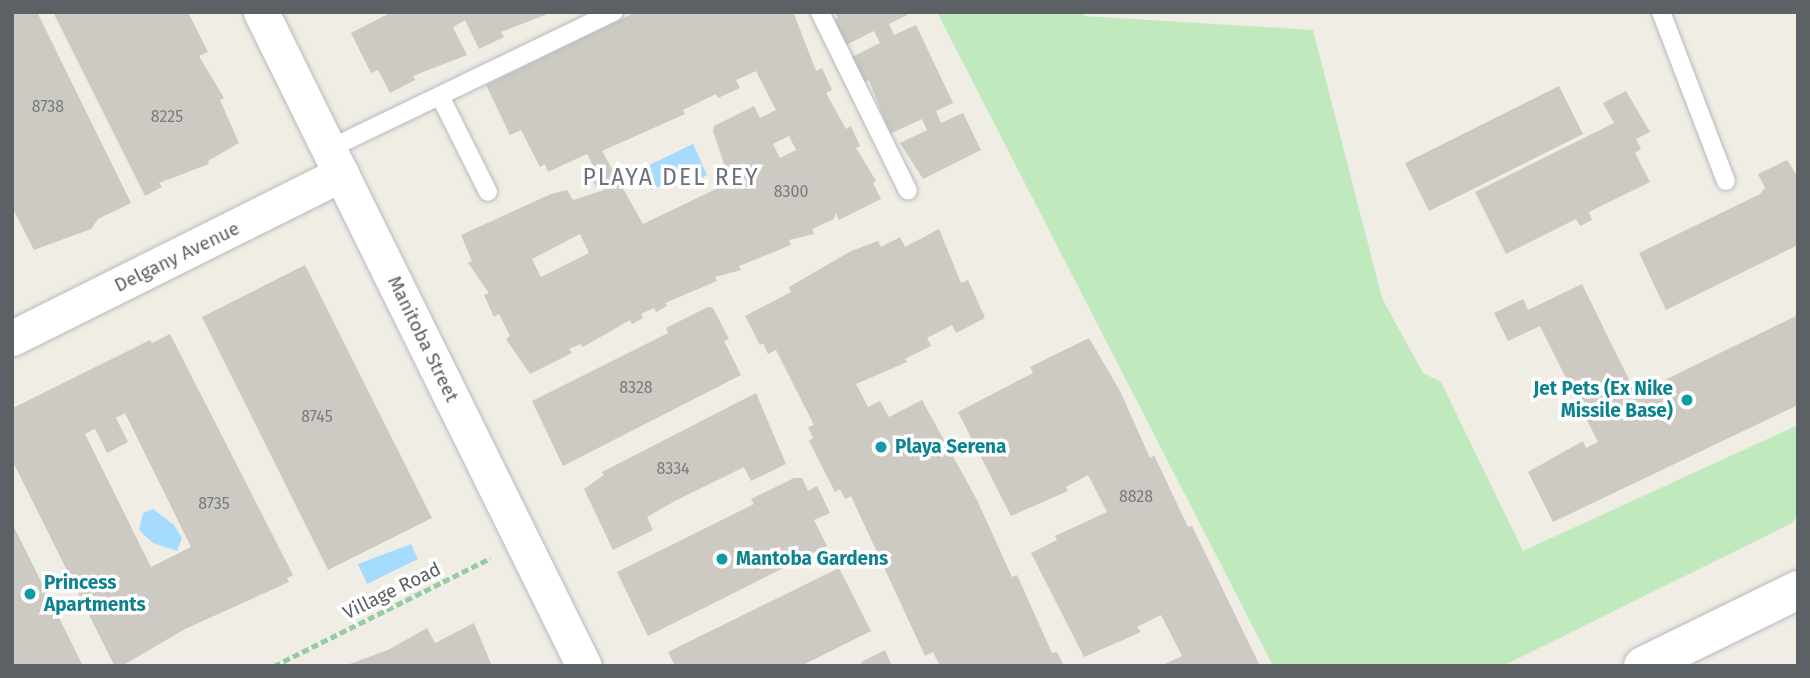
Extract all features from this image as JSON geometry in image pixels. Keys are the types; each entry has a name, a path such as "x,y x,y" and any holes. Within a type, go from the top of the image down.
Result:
{"main road":[{"path":"1643,666 1798,590"}],"street":[{"name":"Manitoba Street","path":"261,12 584,666"},
{"name":"Delgany Avenue","path":"12,338 335,162"}],"lane":[{"path":"335,162 440,96 614,12"},
{"path":"820,12 908,191"},
{"path":"1661,12 1726,181"},
{"path":"440,96 488,192"}],"path":[{"name":"Village Road","path":"274,666 523,542"}],"green space":[{"path":"937,12 1085,12 1084,16 1313,30 1382,298 1423,373 1441,382 1523,551 1798,425 1798,514 1792,523 1503,666 1273,666"}],"water":[{"path":"693,144 707,175 683,187 678,177 651,190 641,169"},
{"path":"153,509 174,525 182,538 177,551 153,543 139,530 143,513"},
{"path":"411,544 418,559 367,584 358,564"}],"building":[{"path":"12,12 37,12 131,203 98,219 91,229 34,250 12,207"},
{"path":"53,12 188,12 208,52 199,56 224,98 220,100 239,143 208,161 209,164 159,183 162,187 145,196"},
{"path":"392,12 553,12 501,32 504,37 479,49 465,20 453,27 467,55 413,76 415,80 390,93 378,70 371,73 351,33"},
{"path":"636,12 794,14 816,71 822,68 832,90 826,93 846,129 851,126 860,146 856,148 876,181 873,183 881,199 839,220 836,213 834,219 812,229 814,234 789,240 791,245 739,266 741,270 715,277 717,281 665,303 667,306 656,312 654,308 641,314 643,318 632,324 630,320 583,347 581,344 569,349 572,353 530,374 506,339 510,336 499,314 494,317 484,295 489,293 468,263 472,261 461,235 551,194 567,190 573,200 604,190 602,184 596,187 589,173 595,170 587,154 548,172 545,164 540,167 521,130 510,135 486,85","holes":["756,71 776,110 760,118 754,106 714,126 713,131 724,164 735,170 739,178 643,224 602,151 685,114 683,110 716,94 718,98 740,88 736,80","789,136 796,150 780,158 773,144","580,234 589,253 541,277 532,259"]},
{"path":"835,12 913,12 889,24 894,35 916,25 953,103 936,111 941,123 963,113 981,150 923,179 900,143 927,130 922,119 890,134 869,80 864,82 852,57 880,43 874,31 846,45 834,20 838,18"},
{"path":"1559,86 1583,134 1429,211 1405,163"},
{"path":"1626,91 1650,132 1636,139 1641,149 1635,153 1650,182 1589,212 1592,220 1580,226 1576,219 1506,254 1475,192 1614,123 1603,103"},
{"path":"1787,160 1798,177 1798,245 1666,310 1639,253 1760,194 1765,188 1758,174"},
{"name":"Playa Serena","path":"939,229 961,283 968,280 985,318 956,333 952,325 927,338 931,346 905,359 907,362 856,384 868,407 880,401 889,417 922,400 977,500 1012,577 1017,575 1052,653 1057,652 1064,666 940,666 933,652 925,656 851,496 845,499 840,489 835,492 809,441 813,438 808,427 814,425 776,350 768,354 763,343 760,345 745,316 791,292 789,287 851,251 878,241 881,247 900,237 905,247"},
{"path":"305,265 432,518 328,570 202,317"},
{"name":"Jet Pets (Ex Nike Missile Base)","path":"1582,284 1636,394 1798,315 1798,405 1553,522 1528,472 1583,441 1586,448 1598,442 1540,326 1508,341 1494,313 1523,299 1528,310"},
{"path":"708,307 713,308 729,339 724,341 741,375 563,466 532,401 668,333 666,328"},
{"path":"170,334 293,575 287,578 289,582 185,629 122,666 114,665 12,460 13,408 150,340 152,343","holes":["125,413 191,547 151,567 85,434 95,429 107,453 128,442 116,418"]},
{"name":"Playa Serena","path":"1089,338 1120,391 1150,458 1154,455 1188,527 1192,526 1260,666 1161,666 1182,656 1161,615 1137,627 1141,632 1084,657 1031,553 1057,540 1055,536 1107,512 1088,475 1066,487 1068,491 1011,516 958,412 1033,373 1030,367"},
{"path":"756,393 786,464 751,481 744,467 675,501 647,517 653,530 613,550 584,489 604,475 602,472"},
{"name":"Mantoba Gardens","path":"794,478 802,478 808,491 817,486 830,513 814,520 827,546 648,636 617,572 754,504 751,499"},
{"name":"Princess Apartments","path":"12,523 83,666 12,666"},
{"path":"839,568 871,631 801,666 675,666 668,652"},
{"path":"474,623 492,666 344,666 388,650 427,628 435,643"},
{"path":"885,650 892,666 863,666 861,662"}],"place":[{"name":"Jet Pets (Ex Nike Missile Base)","path":"1687,400"},
{"name":"Playa Serena","path":"881,447"},
{"name":"Mantoba Gardens","path":"722,559"},
{"name":"Princess Apartments","path":"30,594"}],"district":[{"name":"PLAYA DEL REY","path":"671,177"}]}
